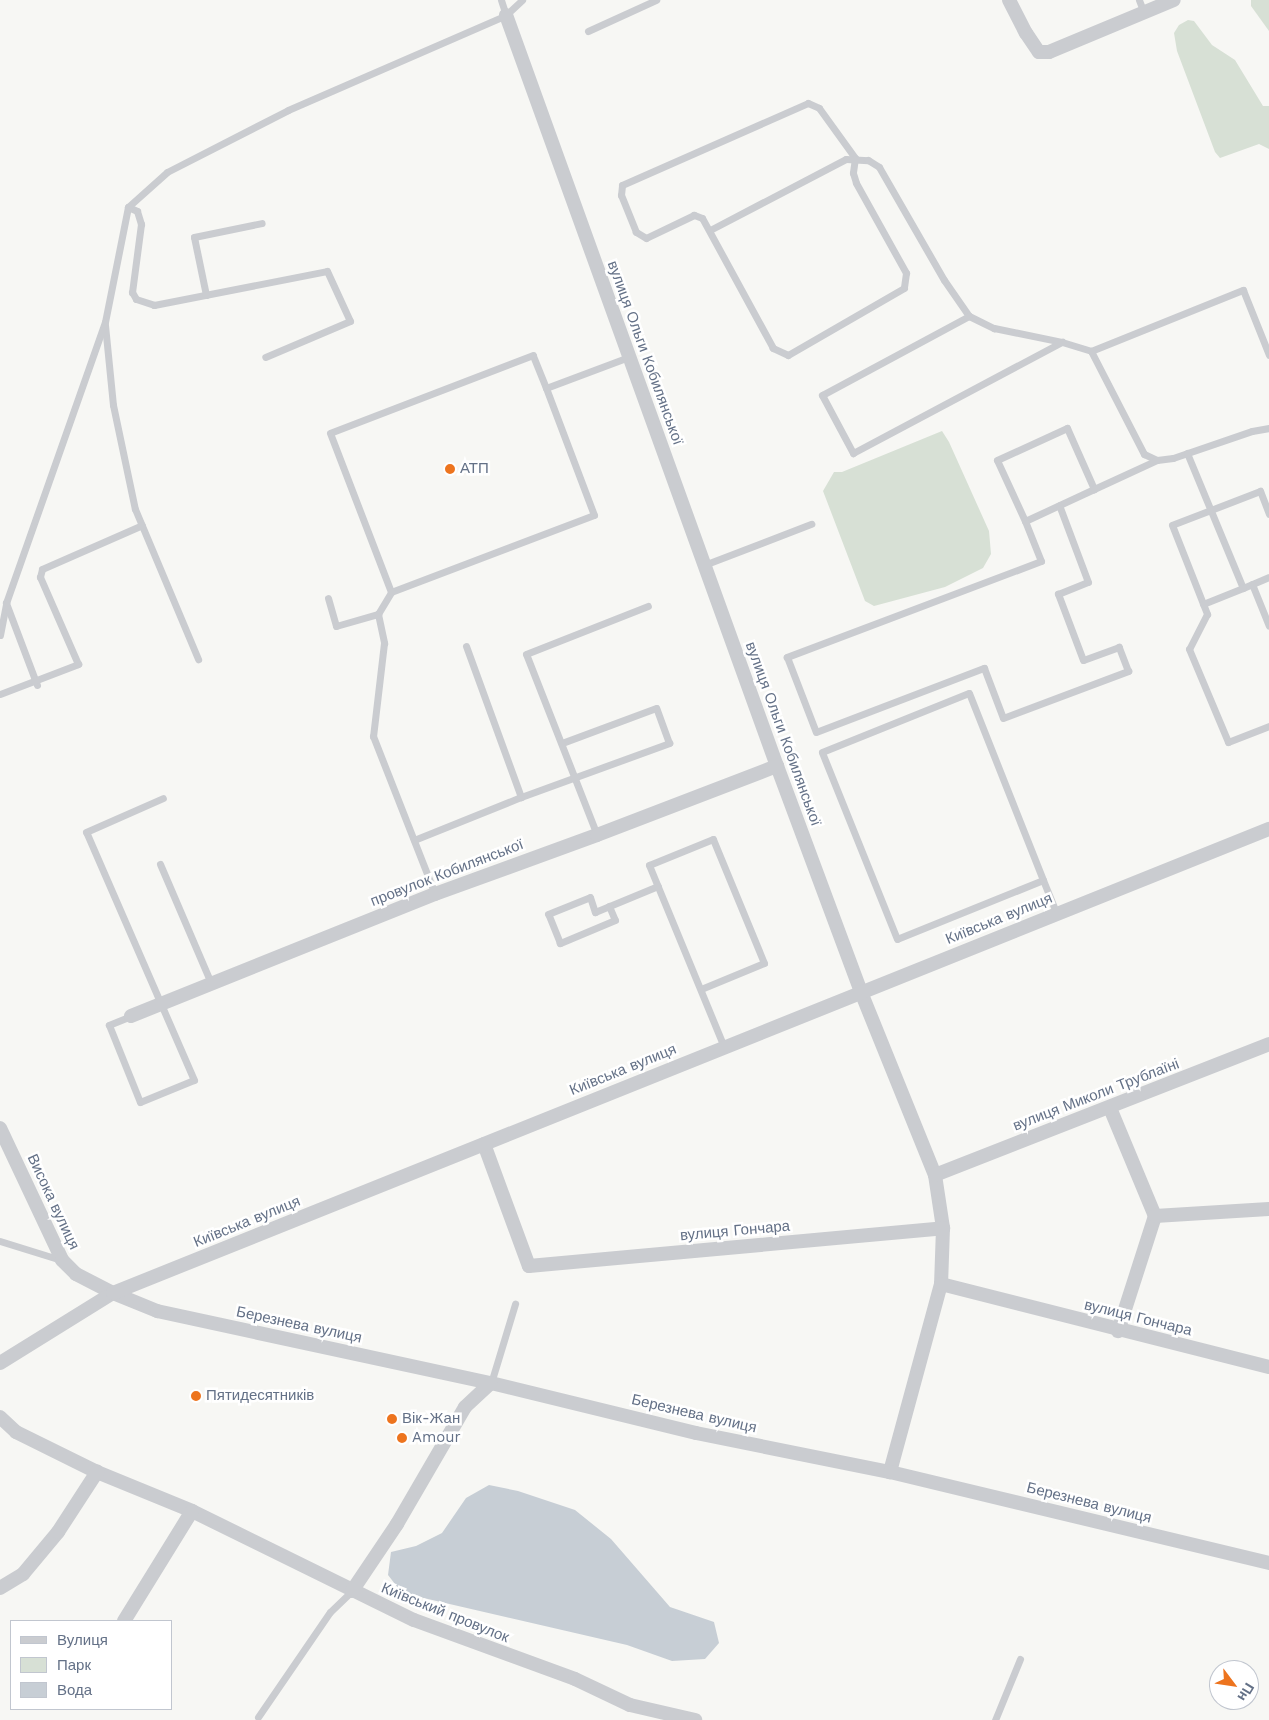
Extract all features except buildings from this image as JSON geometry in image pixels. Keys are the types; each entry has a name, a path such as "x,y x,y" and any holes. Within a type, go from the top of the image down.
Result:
{"street":[{"path":"1010,0 1026,34 1039,52 1049,52 1142,6 1174,0"},
{"name":"вулиця Ольги Кобилянської","path":"506,15 777,766 861,992 934,1175 943,1228 941,1284 890,1472"},
{"name":"провулок Кобилянської","path":"131,1016 435,894 597,835 777,766"},
{"name":"Київська вулиця","path":"0,1363 113,1293 1269,829"},
{"name":"вулиця Миколи Трублаїні","path":"934,1175 1110,1108 1269,1044"},
{"path":"1110,1108 1155,1216 1118,1330"},
{"name":"Висока вулиця","path":"0,1128 62,1260 76,1274 113,1293"},
{"name":"вулиця Гончара","path":"484,1144 529,1266 943,1228"},
{"path":"1155,1216 1269,1209"},
{"name":"вулиця Гончара","path":"941,1284 1269,1367"},
{"name":"Березнева вулиця","path":"113,1293 157,1311 491,1383 696,1432 890,1472 1269,1563"},
{"path":"352,1592 397,1524 465,1407 491,1383"},
{"name":"Київський провулок","path":"0,1417 16,1432 97,1472 192,1511 352,1592 414,1620 575,1680 630,1705 695,1720"},
{"path":"0,1588 23,1574 58,1532 97,1472"},
{"path":"125,1620 192,1511"}],"lane":[{"path":"501,0 506,15"},
{"path":"0,635 6,604 105,322 128,207 167,172 288,110 506,15 522,0"},
{"path":"588,31 656,0"},
{"path":"808,103 819,108 854,158 853,173 856,183 906,273 904,288 788,356 773,348 702,218 694,215 646,238 636,232 621,195 622,185 808,103"},
{"path":"710,230 846,159 868,160 879,167 944,280 969,316 994,328 1062,342 1091,351 1243,290 1269,356"},
{"path":"128,207 137,211 140,224 132,292 136,299 154,305 327,272 350,321 265,356"},
{"path":"206,295 194,237 262,223"},
{"path":"969,316 822,395 853,453 1062,342"},
{"path":"105,322 114,405 135,509 198,658"},
{"path":"1091,351 1144,454 1157,460"},
{"path":"391,592 330,433 533,355 594,515 391,592 378,614 384,643 373,736 435,894"},
{"path":"546,388 629,357"},
{"path":"1059,505 1088,582 1058,594 1083,660 1119,647 1128,671 1003,718 984,668 816,732 788,657 1041,561 998,460 1067,428 1094,489"},
{"path":"1025,521 1157,460 1173,458 1252,431 1269,428"},
{"path":"1188,453 1243,588"},
{"path":"1269,514 1260,491 1172,525 1207,614 1189,649 1228,742 1269,726"},
{"path":"704,565 811,524"},
{"path":"0,694 36,683 78,664 40,577 42,569 142,525"},
{"path":"1203,604 1269,577"},
{"path":"1252,584 1269,626"},
{"path":"328,598 336,626 378,614"},
{"path":"6,604 36,683"},
{"path":"597,835 526,654 648,606"},
{"path":"466,646 521,797"},
{"path":"1043,880 897,939 822,752 969,693 1057,914"},
{"path":"414,840 521,797 669,743 656,708 562,743"},
{"path":"131,1016 109,1026 140,1102 194,1080 86,832 163,798"},
{"path":"701,990 764,963 713,839 649,865 724,1047"},
{"path":"160,864 211,983"},
{"path":"609,906 615,920 560,943 548,914 590,897 595,912 609,906 658,886"},
{"path":"0,1240 62,1260"},
{"path":"491,1383 515,1304"},
{"path":"258,1717 330,1612 352,1592"},
{"path":"995,1720 1020,1660"}],"green space":[{"path":"1251,0 1269,0 1269,31 1251,6"},
{"path":"1188,20 1194,21 1212,45 1235,60 1263,106 1269,106 1269,149 1259,144 1220,158 1215,152 1177,51 1174,33 1179,25"},
{"path":"942,431 949,442 989,531 991,554 983,568 945,587 874,606 865,601 823,491 834,472 842,472"}],"water":[{"path":"489,1485 518,1491 575,1510 611,1539 670,1607 714,1622 719,1643 705,1659 672,1661 627,1645 402,1593 388,1575 391,1552 416,1546 442,1533 466,1498"}],"place":[{"name":"АТП","path":"450,469"},
{"name":"Пятидесятників","path":"196,1396"},
{"name":"Вік-Жан","path":"392,1419"},
{"name":"Amour","path":"402,1438"}]}
